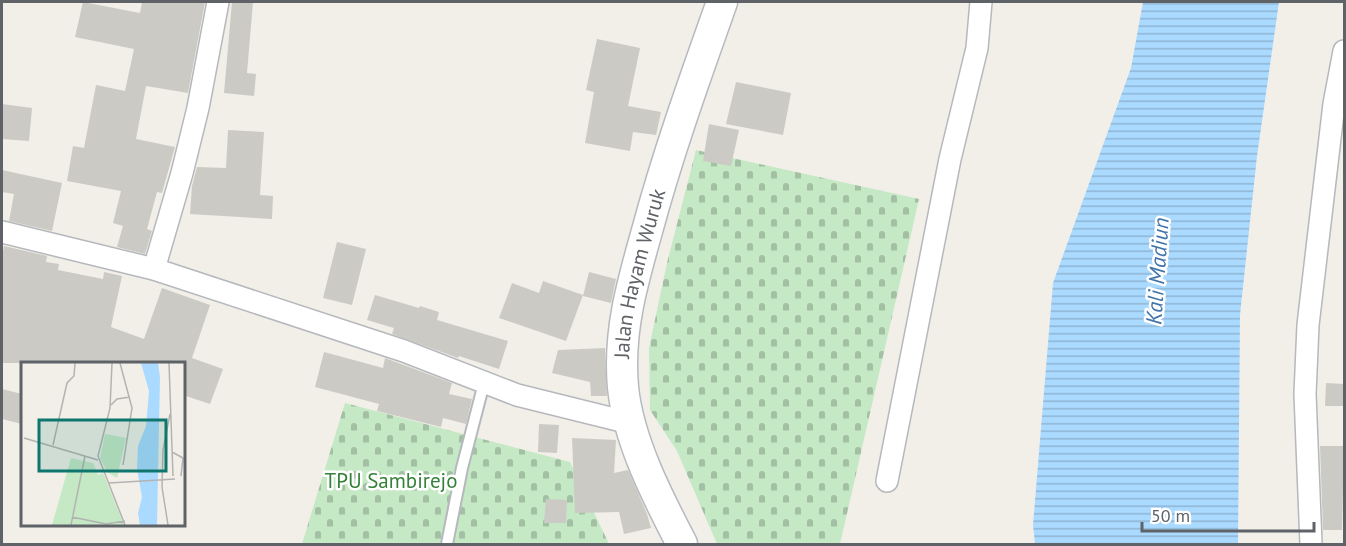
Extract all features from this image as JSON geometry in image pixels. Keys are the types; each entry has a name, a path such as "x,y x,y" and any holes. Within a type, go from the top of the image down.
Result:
{"main road":[{"name":"Jalan Hayam Wuruk","path":"682,544 648,472 630,423 623,388 623,327 629,297 681,117 722,2"}],"street":[{"path":"153,269 182,173 198,108 218,2"},
{"path":"887,482 950,159 977,48 981,2"},
{"path":"1311,544 1305,394 1308,325 1334,104 1344,51"},
{"path":"2,232 153,269 404,351 517,395 630,423"}],"lane":[{"path":"447,544 462,468 484,383"}],"green space":[{"path":"696,150 919,199 840,544 717,544 677,451 650,410 649,348 667,263"},
{"name":"TPU Sambirejo","path":"345,403 570,462 609,544 302,544"}],"water":[{"name":"Kali Madiun","path":"1143,2 1279,2 1257,156 1240,315 1238,544 1035,544 1033,525 1053,283 1131,68"}],"building":[{"path":"83,2 140,13 142,2 205,2 188,93 146,86 136,139 175,147 162,193 157,192 147,229 152,231 145,254 117,247 123,226 113,223 121,191 67,181 73,146 84,148 96,85 125,91 134,49 75,37"},
{"path":"232,2 253,2 247,73 256,74 254,96 224,93"},
{"path":"597,39 640,48 628,106 661,112 656,135 633,132 630,151 585,143 594,92 586,90"},
{"path":"736,82 791,93 783,135 726,124"},
{"path":"2,104 32,108 29,141 2,139"},
{"path":"709,124 739,130 731,166 703,161"},
{"path":"228,130 264,132 260,195 273,196 272,219 190,214 192,186 197,167 226,168"},
{"path":"2,170 62,183 52,231 9,221 14,194 2,192"},
{"path":"337,242 366,249 352,305 323,298"},
{"path":"4,246 47,256 46,262 59,264 58,270 103,279 104,272 122,276 111,327 144,339 162,288 210,305 192,358 223,369 210,404 184,395 184,362 2,363 2,257"},
{"path":"589,272 616,279 611,303 583,296"},
{"path":"543,281 583,295 566,341 499,318 512,283 539,293"},
{"path":"375,295 439,312 437,320 508,341 499,369 459,356 458,358 392,334 394,328 367,320"},
{"path":"605,348 607,396 591,396 590,382 552,373 558,350"},
{"path":"324,352 383,368 385,358 452,383 449,394 472,399 466,424 443,418 441,427 377,411 379,404 315,387"},
{"path":"1326,383 1344,384 1344,406 1325,406"},
{"path":"2,389 21,394 21,424 2,419"},
{"path":"539,424 559,425 557,453 538,452"},
{"path":"572,438 616,440 614,473 628,470 651,528 624,534 619,512 575,513"},
{"path":"1320,446 1344,446 1342,530 1323,530"},
{"path":"546,499 567,500 566,523 544,523"}]}
